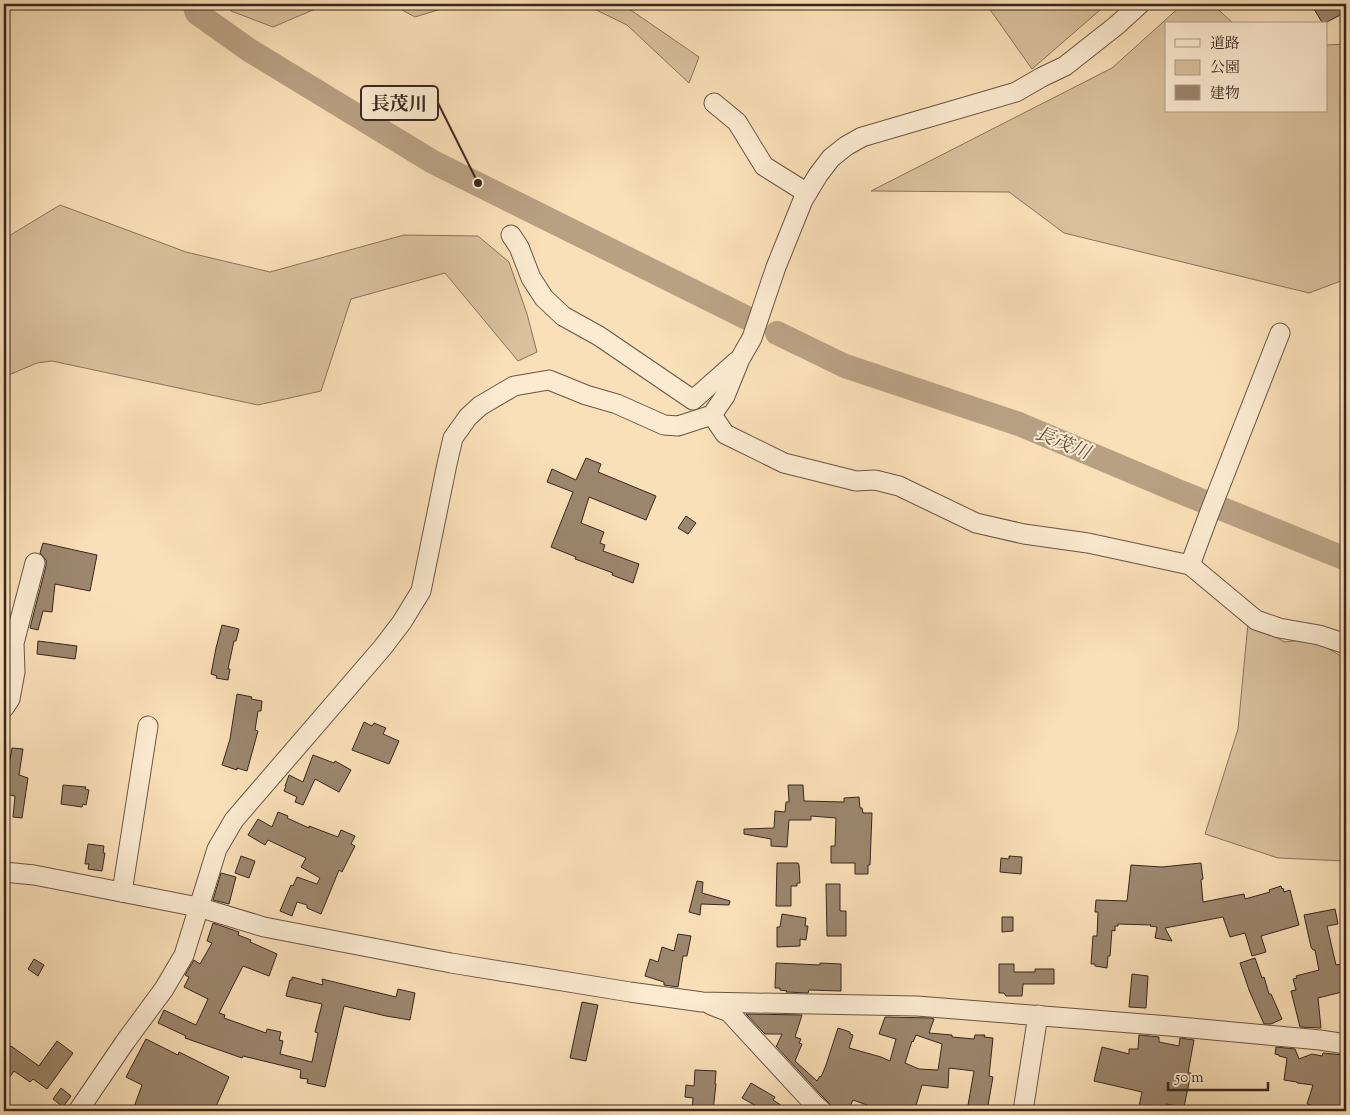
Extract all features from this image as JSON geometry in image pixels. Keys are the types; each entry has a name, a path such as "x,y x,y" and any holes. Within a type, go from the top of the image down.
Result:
{"street":[{"path":"78,1111 164,989 184,955 216,849 234,820 382,648 402,622 421,591 454,438 468,417 480,406 514,386 549,380 586,395 617,404 664,425 678,426 712,415 726,396 740,358 752,338 776,267 804,200 818,175 831,158 846,146 862,137 1016,92 1065,66 1117,25 1140,4"},
{"path":"714,103 737,122 764,166 807,194"},
{"path":"511,235 519,247 531,278 544,298 563,316 599,336 694,400 740,358"},
{"path":"1190,565 1280,333"},
{"path":"712,415 725,434 784,464 856,481 875,480 899,486 976,523 1024,534 1088,543 1190,565 1256,620 1279,628 1319,635 1346,644"},
{"path":"4,708 10,699 15,672 14,643 35,563"},
{"path":"122,892 148,726"},
{"path":"4,872 34,875 198,907 264,927 442,962 702,1002 917,1006 1263,1034 1346,1044"},
{"path":"702,1002 728,1012 815,1109"},
{"path":"1023,1111 1038,1015"}],"green space":[{"path":"226,4 327,4 273,27 231,11"},
{"path":"391,4 457,4 415,17"},
{"path":"584,4 622,4 699,57 689,83 627,25"},
{"path":"986,4 1107,4 1032,69"},
{"path":"1183,4 1212,4 1232,22 1165,22 1165,112 1328,112 1328,45 1346,44 1346,279 1309,293 1064,233 1009,192 871,191 1112,68"},
{"path":"60,205 186,252 270,272 404,235 478,236 509,262 527,314 537,352 518,361 445,273 351,299 321,391 258,405 52,361 37,363 4,377 4,239"},
{"path":"1248,623 1285,642 1312,639 1346,659 1346,861 1278,858 1205,834 1238,729"}],"building":[{"path":"1311,4 1346,4 1346,12 1327,22 1322,22"},
{"path":"586,458 601,464 598,472 656,496 646,520 589,497 581,523 604,532 600,543 605,545 603,551 639,564 633,583 551,547 573,492 547,482 552,469 576,480"},
{"path":"686,516 696,523 688,534 678,528"},
{"path":"43,543 97,555 90,591 55,584 52,612 43,611 38,630 30,628 46,566 46,560 40,553"},
{"path":"222,625 239,629 236,641 234,641 228,669 230,669 228,680 216,678 217,676 211,674"},
{"path":"38,641 77,646 75,659 37,654"},
{"path":"237,694 262,701 261,711 258,711 255,730 258,731 247,771 222,765 230,739"},
{"path":"364,722 372,726 374,723 386,728 383,734 399,741 389,764 352,750"},
{"path":"12,748 23,749 19,775 28,778 22,818 13,817 15,796 4,794"},
{"path":"313,755 334,763 335,761 351,770 339,792 315,779 303,805 295,802 297,797 284,791 285,786 289,775 303,782"},
{"path":"63,785 86,787 85,789 89,790 86,805 83,804 82,807 61,804"},
{"path":"788,785 803,785 804,801 844,802 844,798 859,797 860,808 862,808 863,813 872,813 868,874 855,874 855,863 831,863 831,846 835,846 836,818 811,816 811,820 789,820 787,847 771,846 771,839 744,834 744,829 774,828 775,811 785,812 786,802 789,802"},
{"path":"278,812 309,828 309,826 338,837 341,830 355,836 351,844 355,846 342,872 339,870 321,914 307,908 307,905 297,902 292,916 280,911 291,885 293,886 297,877 317,884 320,878 301,867 306,858 268,840 265,845 248,835 258,819 272,827"},
{"path":"88,844 104,846 103,853 105,853 102,871 88,869 89,864 85,864"},
{"path":"241,856 255,861 249,878 235,873"},
{"path":"1009,856 1022,857 1021,874 1000,872 1001,858 1009,859"},
{"path":"777,863 798,863 799,865 800,883 797,883 797,886 791,886 791,906 776,906"},
{"path":"1201,863 1203,902 1244,894 1245,899 1270,892 1269,890 1281,886 1284,892 1290,890 1299,925 1261,936 1266,952 1252,956 1245,933 1230,937 1223,917 1165,928 1172,941 1155,938 1157,927 1151,925 1118,924 1118,926 1115,926 1115,931 1112,930 1107,968 1091,964 1093,936 1097,936 1098,912 1095,912 1096,900 1127,901 1131,865 1162,867"},
{"path":"221,873 236,877 229,904 213,900"},
{"path":"697,881 703,882 702,893 730,901 729,905 701,904 700,915 689,912"},
{"path":"826,884 840,884 840,911 846,911 846,936 827,936"},
{"path":"1335,909 1338,924 1327,926 1336,965 1341,964 1343,971 1346,970 1346,991 1318,998 1321,1028 1300,1027 1291,991 1296,990 1293,979 1297,978 1296,976 1319,970 1315,950 1311,947 1304,915"},
{"path":"782,914 806,918 805,926 808,926 806,940 800,939 800,946 777,947 777,927 780,927"},
{"path":"1002,917 1013,917 1013,931 1002,932"},
{"path":"213,923 239,932 238,935 251,940 250,942 277,954 269,976 243,966 219,1013 225,1015 224,1018 266,1033 267,1029 281,1032 279,1040 283,1041 280,1054 312,1062 318,1033 315,1032 322,1004 286,996 292,977 323,985 322,979 396,997 398,989 415,993 410,1020 344,1006 325,1087 307,1083 308,1079 300,1078 301,1070 243,1056 242,1058 185,1038 186,1036 158,1023 164,1010 196,1025 208,999 184,987 189,977 185,975 194,960 200,964 212,943 207,941"},
{"path":"678,934 691,936 687,956 683,956 678,987 664,985 664,982 645,976 650,959 658,962 662,947 674,951"},
{"path":"1255,958 1262,978 1264,977 1269,994 1271,994 1282,1019 1271,1024 1264,1024 1249,990 1240,963"},
{"path":"34,959 44,965 38,976 28,969"},
{"path":"776,963 841,964 841,991 809,990 808,993 786,992 780,990 780,988 775,988"},
{"path":"999,964 1014,964 1014,972 1035,972 1035,969 1054,969 1054,984 1023,984 1022,996 1006,996 1004,993 999,993"},
{"path":"1132,974 1148,976 1146,1008 1129,1007"},
{"path":"582,1002 598,1005 586,1061 570,1058"},
{"path":"746,1014 802,1015 795,1037 801,1039 799,1043 802,1044 795,1061 817,1081 821,1077 826,1065 838,1028 853,1035 849,1048 890,1061 896,1039 879,1034 885,1017 934,1019 929,1033 974,1039 975,1035 985,1035 984,1037 993,1038 989,1076 993,1077 987,1111 967,1111 974,1071 949,1068 948,1088 922,1085 915,1109 906,1105 904,1111 877,1111 878,1109 853,1100 848,1111 833,1111 829,1103 776,1046 782,1034 765,1034","holes":["916,1035 942,1044 938,1070 919,1069 905,1063 912,1041"]},
{"path":"1139,1035 1159,1037 1159,1042 1179,1046 1180,1038 1194,1040 1188,1073 1191,1073 1184,1107 1166,1104 1166,1111 1138,1111 1142,1092 1094,1081 1102,1047 1129,1054 1129,1049 1138,1049"},
{"path":"146,1039 178,1055 179,1052 229,1077 214,1111 145,1111 134,1107 142,1085 126,1077"},
{"path":"57,1041 73,1053 47,1089 33,1079 30,1082 14,1071 4,1085 4,1057 11,1046 39,1066"},
{"path":"1276,1047 1295,1049 1299,1059 1312,1054 1322,1056 1323,1053 1343,1055 1342,1063 1346,1064 1346,1111 1332,1111 1307,1104 1313,1085 1284,1080 1287,1058 1275,1054"},
{"path":"695,1070 716,1071 713,1111 692,1111 693,1098 685,1097 686,1085 694,1086"},
{"path":"751,1083 775,1097 773,1100 790,1111 765,1111 742,1098"},
{"path":"61,1088 71,1096 63,1107 53,1099"}],"waterway":[{"name":"長茂川","path":"194,4 197,13 249,50 433,162 751,320"},
{"name":"長茂川","path":"777,333 845,366 1019,424 1346,559"}],"place":[{"name":"長茂川","path":"478,183"}]}
